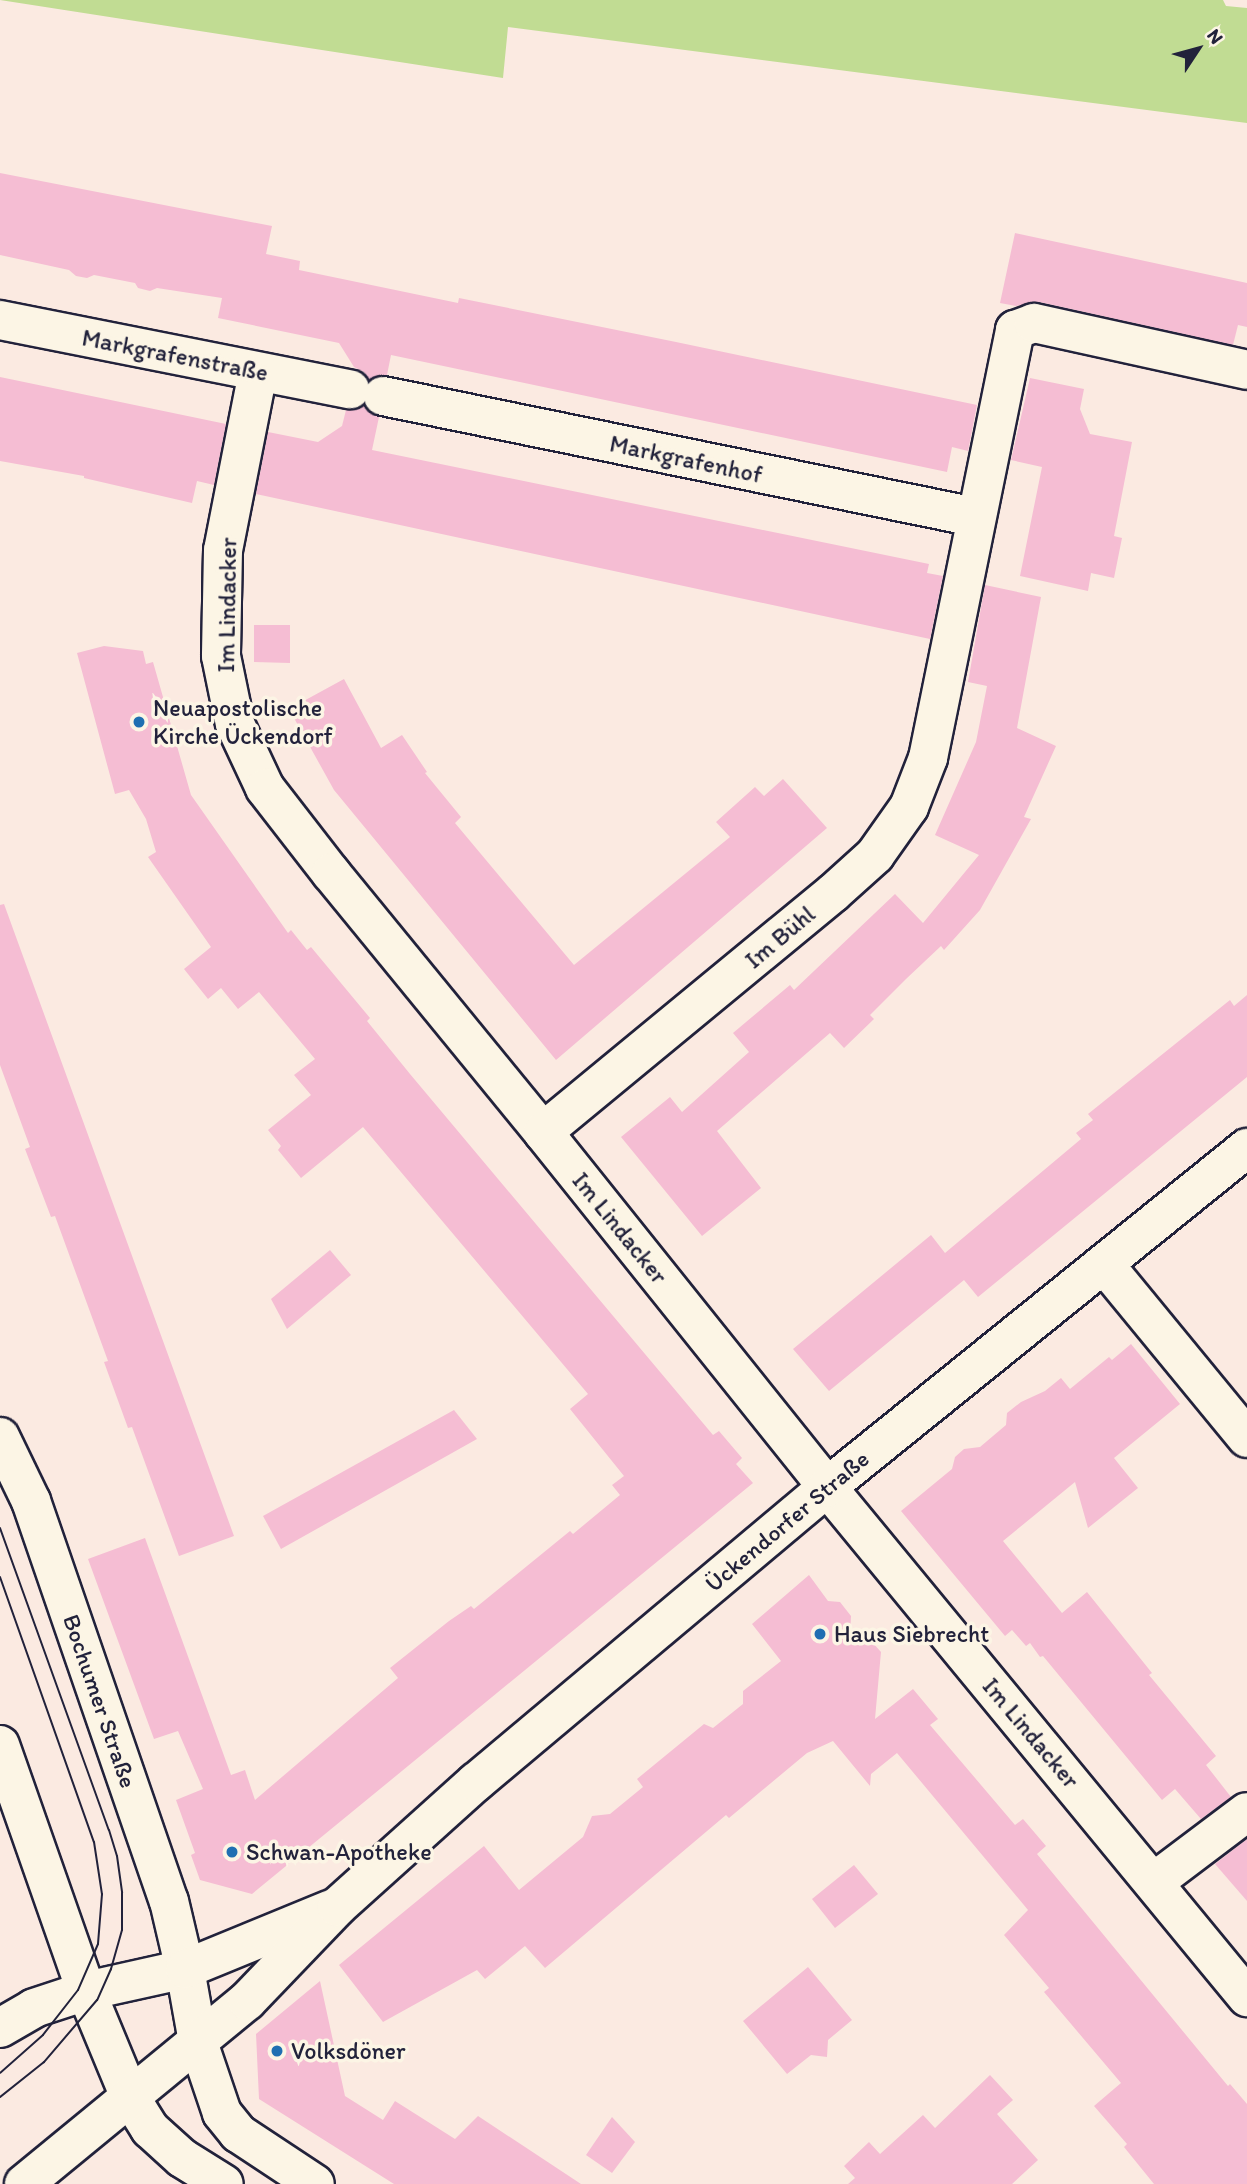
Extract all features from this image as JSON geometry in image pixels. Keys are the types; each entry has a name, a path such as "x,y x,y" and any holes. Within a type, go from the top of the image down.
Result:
{"street":[{"name":"Markgrafenstraße","path":"0,320 377,395"},
{"path":"975,517 1011,339 1015,330 1024,325 1034,323 1247,370"},
{"name":"Im Lindacker","path":"258,372 223,550 221,656 238,733 256,773 281,809 827,1486 1247,1997"},
{"name":"Markgrafenhof","path":"377,395 975,517"},
{"name":"Im Bühl","path":"543,1132 875,855 909,807 928,758 975,517"},
{"name":"Ückendorfer Straße","path":"130,2097 247,2001 337,1907 476,1782 827,1486 1247,1148"},
{"path":"1104,1264 1247,1438"},
{"name":"Bochumer Straße","path":"0,1437 31,1501 169,1901 198,2042 222,2113 238,2133 315,2184"},
{"path":"0,1745 86,1991 130,2097 150,2129 183,2158 224,2184"},
{"path":"1154,1882 1247,1812"},
{"name":"Ückendorfer Straße","path":"86,1991 185,1969 337,1907"},
{"path":"0,2028 34,2008 86,1991"},
{"path":"24,2184 130,2097"}],"green space":[{"path":"0,0 1223,0 1226,6 1247,8 1247,123 508,27 503,78"}],"building":[{"path":"0,173 272,226 266,254 300,261 299,270 458,303 459,298 977,405 968,451 952,447 947,472 391,355 387,375 369,380 364,372 354,367 339,343 218,318 222,298 157,288 150,291 138,288 135,283 94,275 87,278 76,276 69,270 0,255"},
{"path":"1015,233 1247,283 1247,327 1238,325 1233,345 1039,302 1016,306 1000,303"},
{"path":"0,377 226,424 214,485 197,481 192,503 84,476 0,461"},
{"path":"1030,378 1084,389 1080,409 1090,434 1132,442 1114,536 1122,538 1114,578 1091,573 1088,591 1020,576 1042,467 1011,460"},
{"path":"364,405 379,417 372,450 929,564 927,573 943,576 930,639 256,494 268,432 318,442 342,426 346,410"},
{"path":"985,585 1041,597 1017,728 1056,746 1024,817 1031,819 980,910 944,950 941,946 906,979 870,1015 874,1019 844,1048 830,1033 717,1131 761,1188 702,1236 621,1137 670,1097 682,1112 749,1052 733,1033 790,985 794,990 895,894 923,923 979,855 935,835 976,742 987,686 968,682"},
{"path":"254,625 290,625 290,663 254,662"},
{"path":"104,646 143,651 146,664 153,662 191,795 288,933 291,930 307,950 311,947 370,1018 367,1021 410,1074 713,1435 719,1431 742,1458 736,1464 753,1483 252,1894 200,1880 191,1855 195,1853 176,1800 203,1789 178,1731 154,1739 88,1559 145,1538 231,1775 245,1770 255,1800 398,1678 390,1668 449,1621 471,1606 474,1609 570,1531 573,1534 620,1495 612,1485 624,1476 570,1409 588,1394 363,1127 301,1178 278,1150 281,1146 268,1130 311,1095 294,1075 315,1059 259,992 238,1009 221,988 208,999 184,969 211,947 148,857 156,852 146,819 129,790 115,794 77,653"},
{"path":"344,679 381,748 402,735 427,772 425,773 461,817 455,823 574,965 730,837 716,822 755,787 764,796 783,779 827,828 556,1060 334,790 289,709"},
{"path":"4,904 234,1536 179,1556 132,1427 128,1428 104,1362 108,1361 55,1216 51,1217 25,1149 30,1147 0,1065 0,905"},
{"path":"1247,995 1247,1077 978,1297 964,1280 829,1391 793,1349 931,1235 945,1253 1081,1139 1076,1133 1093,1120 1088,1114 1230,1000 1234,1006"},
{"path":"330,1250 351,1275 287,1329 271,1299"},
{"path":"1131,1344 1180,1404 1114,1458 1138,1488 1088,1528 1075,1482 1003,1541 1062,1613 1087,1592 1152,1673 1149,1675 1216,1756 1206,1765 1231,1797 1201,1819 1175,1789 1162,1800 1043,1656 1040,1657 1030,1643 1026,1646 1012,1630 1005,1636 901,1511 952,1469 955,1457 964,1449 980,1447 1006,1425 1007,1413 1021,1402 1045,1391 1061,1378 1070,1389 1109,1357 1112,1360"},
{"path":"454,1410 477,1439 281,1549 263,1516"},
{"path":"809,1575 828,1601 840,1602 851,1616 850,1637 872,1642 881,1652 875,1719 913,1689 938,1719 930,1725 1015,1825 1023,1819 1046,1846 1037,1854 1228,2086 1230,2084 1247,2104 1247,2184 1154,2184 1124,2147 1127,2144 1094,2106 1121,2083 1044,1992 1049,1988 1004,1935 1028,1910 897,1753 871,1774 870,1786 833,1741 807,1753 729,1818 726,1815 545,1968 525,1946 485,1979 477,1970 383,2022 339,1965 484,1846 519,1890 583,1837 592,1816 610,1814 643,1787 637,1779 704,1724 713,1728 743,1704 743,1691 781,1661 752,1624"},
{"path":"1247,1839 1247,1901 1215,1864"},
{"path":"854,1865 878,1894 835,1928 812,1899"},
{"path":"808,1967 852,2020 828,2040 827,2057 811,2055 787,2074 743,2021"},
{"path":"320,1981 345,2096 383,2120 395,2101 455,2139 478,2116 581,2184 394,2184 259,2099 256,2034"},
{"path":"990,2075 1013,2100 997,2114 1038,2160 1012,2184 848,2184 855,2178 844,2166 869,2142 880,2154 923,2115 935,2128"},
{"path":"612,2117 635,2142 612,2173 586,2155"}],"tram line":[{"path":"0,1528 109,1830 117,1856 122,1893 122,1930 111,1969 97,2000 44,2062 0,2097"},
{"path":"0,1577 94,1842 102,1894 98,1944 78,1990 43,2035 0,2073"}],"place":[{"name":"Neuapostolische Kirche Ückendorf","path":"139,722"},
{"name":"Haus Siebrecht","path":"820,1634"},
{"name":"Schwan-Apotheke","path":"232,1852"},
{"name":"Volksdöner","path":"277,2051"}]}
